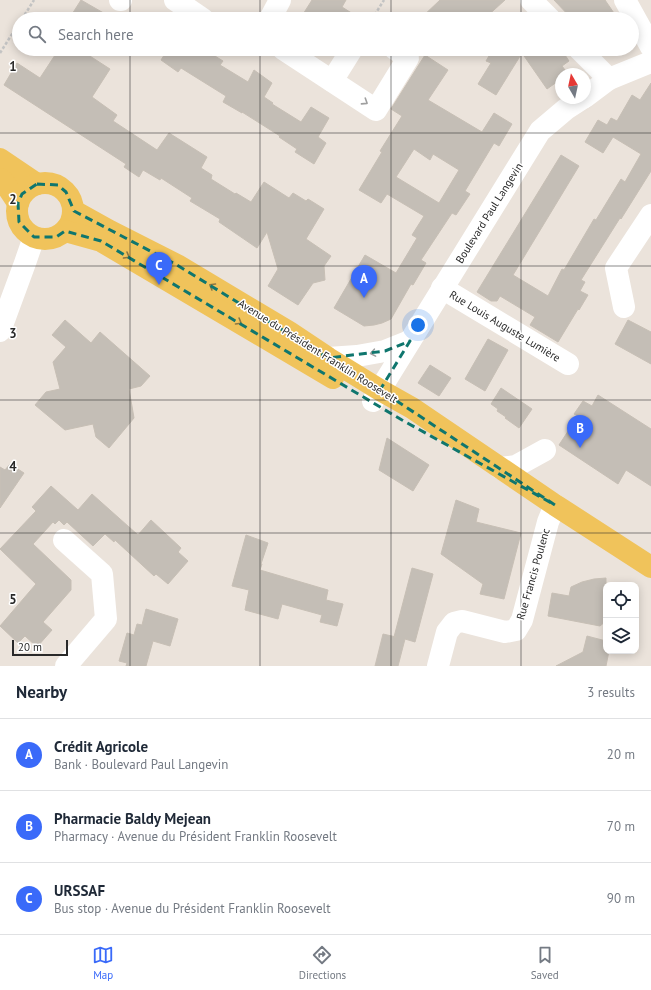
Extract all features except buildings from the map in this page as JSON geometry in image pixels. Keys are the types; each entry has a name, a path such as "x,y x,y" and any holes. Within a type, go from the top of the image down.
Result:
{"main road":[{"path":"0,159 37,184"},
{"path":"0,179 4,182 18,203"},
{"path":"47,182 58,185 72,200 74,211 71,222 65,231 56,237 45,239 34,237 25,231 19,222 17,212 18,203 22,194 28,188 37,184 47,182"},
{"name":"Avenue du Président Franklin Roosevelt","path":"74,211 110,231 177,264 289,332 328,358 376,395 402,420 555,505"},
{"name":"Avenue du Président Franklin Roosevelt","path":"65,231 101,241 376,395 412,408 555,505 651,567"}],"street":[{"path":"175,0 193,12"},
{"path":"274,12 280,0"},
{"path":"531,0 543,12"},
{"path":"625,0 632,12"},
{"path":"639,26 651,48"},
{"path":"294,56 376,110 408,58 405,56"},
{"path":"332,81 348,56"},
{"path":"586,56 609,79"},
{"name":"Boulevard Paul Langevin","path":"591,92 609,79 651,62"},
{"name":"Boulevard Paul Langevin","path":"376,395 540,131 574,104"},
{"path":"624,307 616,268 651,215"},
{"path":"0,331 34,237"},
{"name":"Rue Louis Auguste Lumière","path":"442,288 568,364"},
{"path":"328,358 357,356 385,351 410,341"},
{"path":"500,468 516,466 545,450"},
{"name":"Rue Francis Poulenc","path":"438,666 447,632 454,623 462,621 505,632 516,630 522,620 548,522 555,505"},
{"path":"64,540 102,574 106,619 66,666"}],"path":[{"path":"26,12 34,0"},
{"path":"376,12 384,0"},
{"path":"0,53 12,34"}],"highlighted area":[{"path":"37,184 58,185 66,192 74,211 177,265 328,358 385,351 410,341 380,390 555,505 402,420 101,241 65,231 56,237 34,237 19,222 18,203 22,194"}],"place":[{"name":"URSSAF","path":"159,285"},
{"name":"Crédit Agricole","path":"364,298"},
{"name":"Pharmacie Baldy Mejean","path":"580,448"}]}
